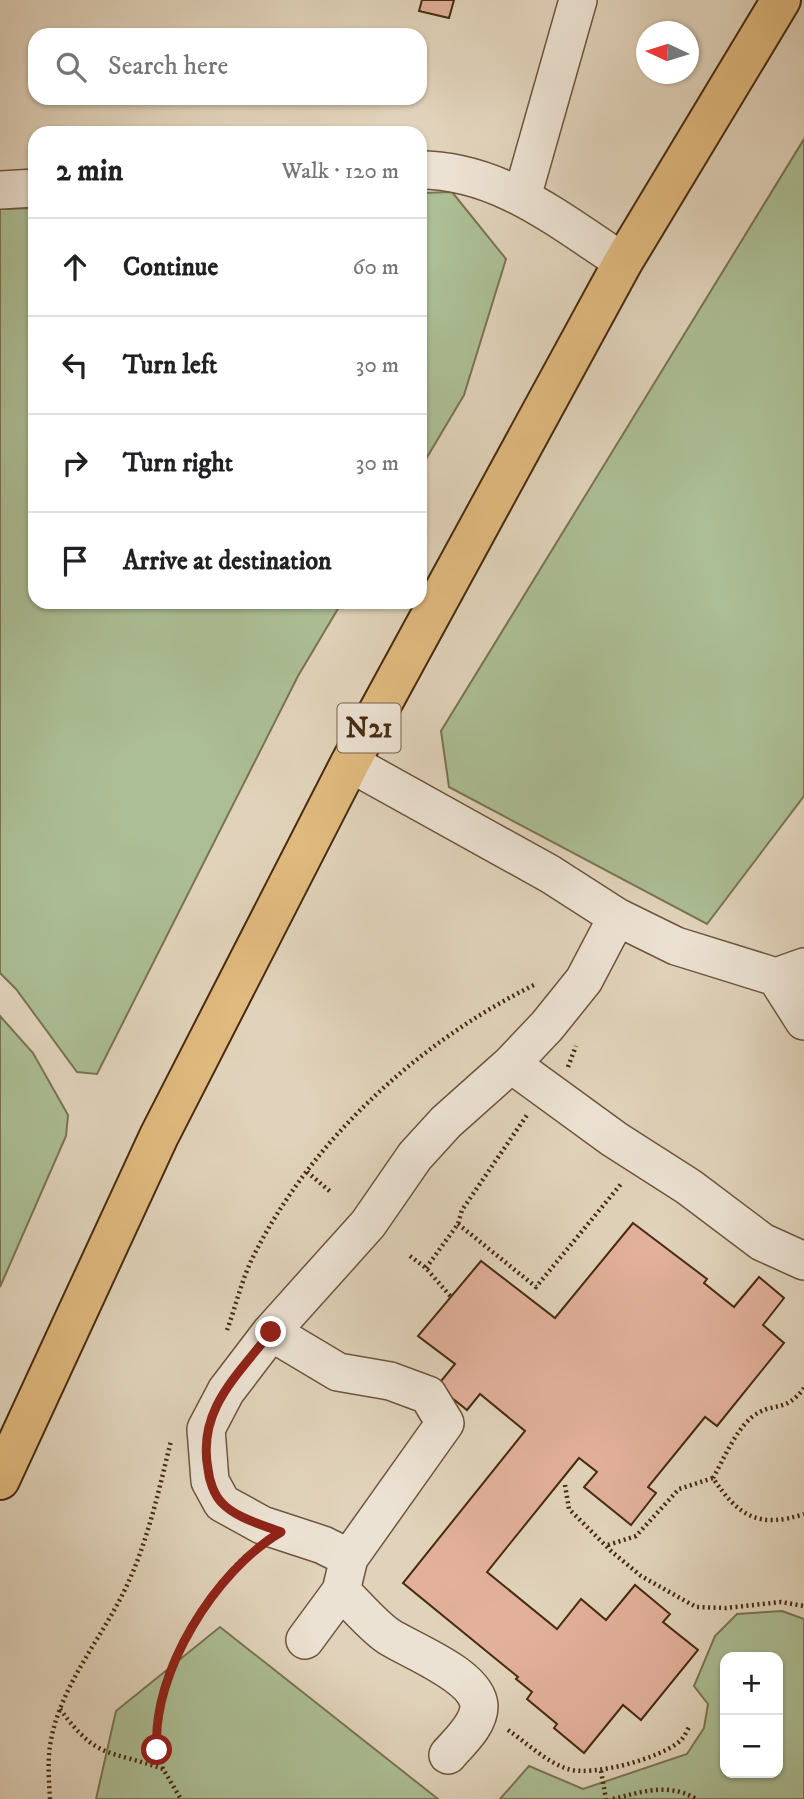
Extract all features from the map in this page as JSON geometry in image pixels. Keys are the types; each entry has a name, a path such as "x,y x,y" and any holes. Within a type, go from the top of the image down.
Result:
{"highway":[{"name":"N21","path":"0,1480 159,1136 350,763 623,262 781,0"}],"street":[{"path":"522,197 578,0"},
{"path":"427,170 439,170 487,181 522,197 623,262"},
{"path":"0,190 28,188"},
{"path":"350,763 550,874 617,917 676,946 790,972 804,1021"},
{"path":"448,1755 474,1724 479,1710 478,1699 470,1688 442,1667 386,1635 345,1574 281,1532 222,1503 210,1482 205,1456 205,1429 213,1412 271,1332 368,1224 429,1139 511,1064 547,1026 584,980 617,917"},
{"path":"511,1064 614,1139 689,1187 762,1242 804,1261"},
{"path":"271,1332 338,1372 390,1381 428,1395 445,1423 345,1574 305,1640"}],"path":[{"path":"332,1193 307,1172 362,1109 446,1038 483,1012 547,979"},
{"path":"426,1268 458,1224 462,1210 528,1114"},
{"path":"458,1224 536,1287 626,1178"},
{"path":"410,1256 426,1268 451,1297"},
{"path":"608,1545 636,1536 679,1489 713,1478 751,1418 764,1410 787,1406 802,1396 804,1388"},
{"path":"713,1478 729,1501 749,1516 776,1520 804,1514"},
{"path":"565,1485 569,1509 608,1545 612,1552 641,1576 696,1607 726,1608 780,1602 804,1606"},
{"path":"181,1799 163,1769 157,1750 156,1717 183,1647 210,1600 242,1559 281,1532"},
{"path":"50,1799 51,1741 60,1708 82,1738 96,1749 163,1769"},
{"path":"479,1710 560,1766 583,1772 601,1771 661,1751 681,1740 690,1726"},
{"path":"601,1771 606,1799"},
{"path":"613,1799 661,1788 683,1791 696,1799"}],"green space":[{"path":"804,139 804,796 707,924 449,787 441,731"},
{"path":"452,192 506,259 464,395 427,457 427,193"},
{"path":"28,208 28,609 338,609 298,676 97,1074 77,1072 16,989 0,973 0,209"},
{"path":"0,1016 33,1053 68,1115 66,1136 0,1287"},
{"path":"782,1611 804,1619 804,1799 500,1799 529,1766 583,1789 687,1754 704,1728 708,1704 694,1686 715,1636 737,1614"},
{"path":"220,1627 438,1799 96,1799 116,1711"}],"building":[{"path":"422,0 454,0 449,18 419,11"},
{"path":"633,1223 707,1279 704,1283 734,1307 759,1277 784,1298 763,1325 784,1343 717,1426 705,1417 648,1487 656,1493 631,1525 584,1487 597,1472 579,1458 487,1572 557,1629 581,1599 606,1620 635,1585 670,1614 663,1622 698,1650 641,1720 623,1705 584,1753 554,1728 557,1724 527,1699 532,1692 516,1679 518,1677 403,1583 525,1431 480,1394 467,1410 437,1386 455,1364 418,1336 481,1261 555,1318"}],"route":[{"path":"157,1750 156,1717 161,1698 183,1647 210,1600 242,1559 281,1532 237,1513 222,1503 210,1482 205,1456 205,1429 213,1412 271,1332"}]}
